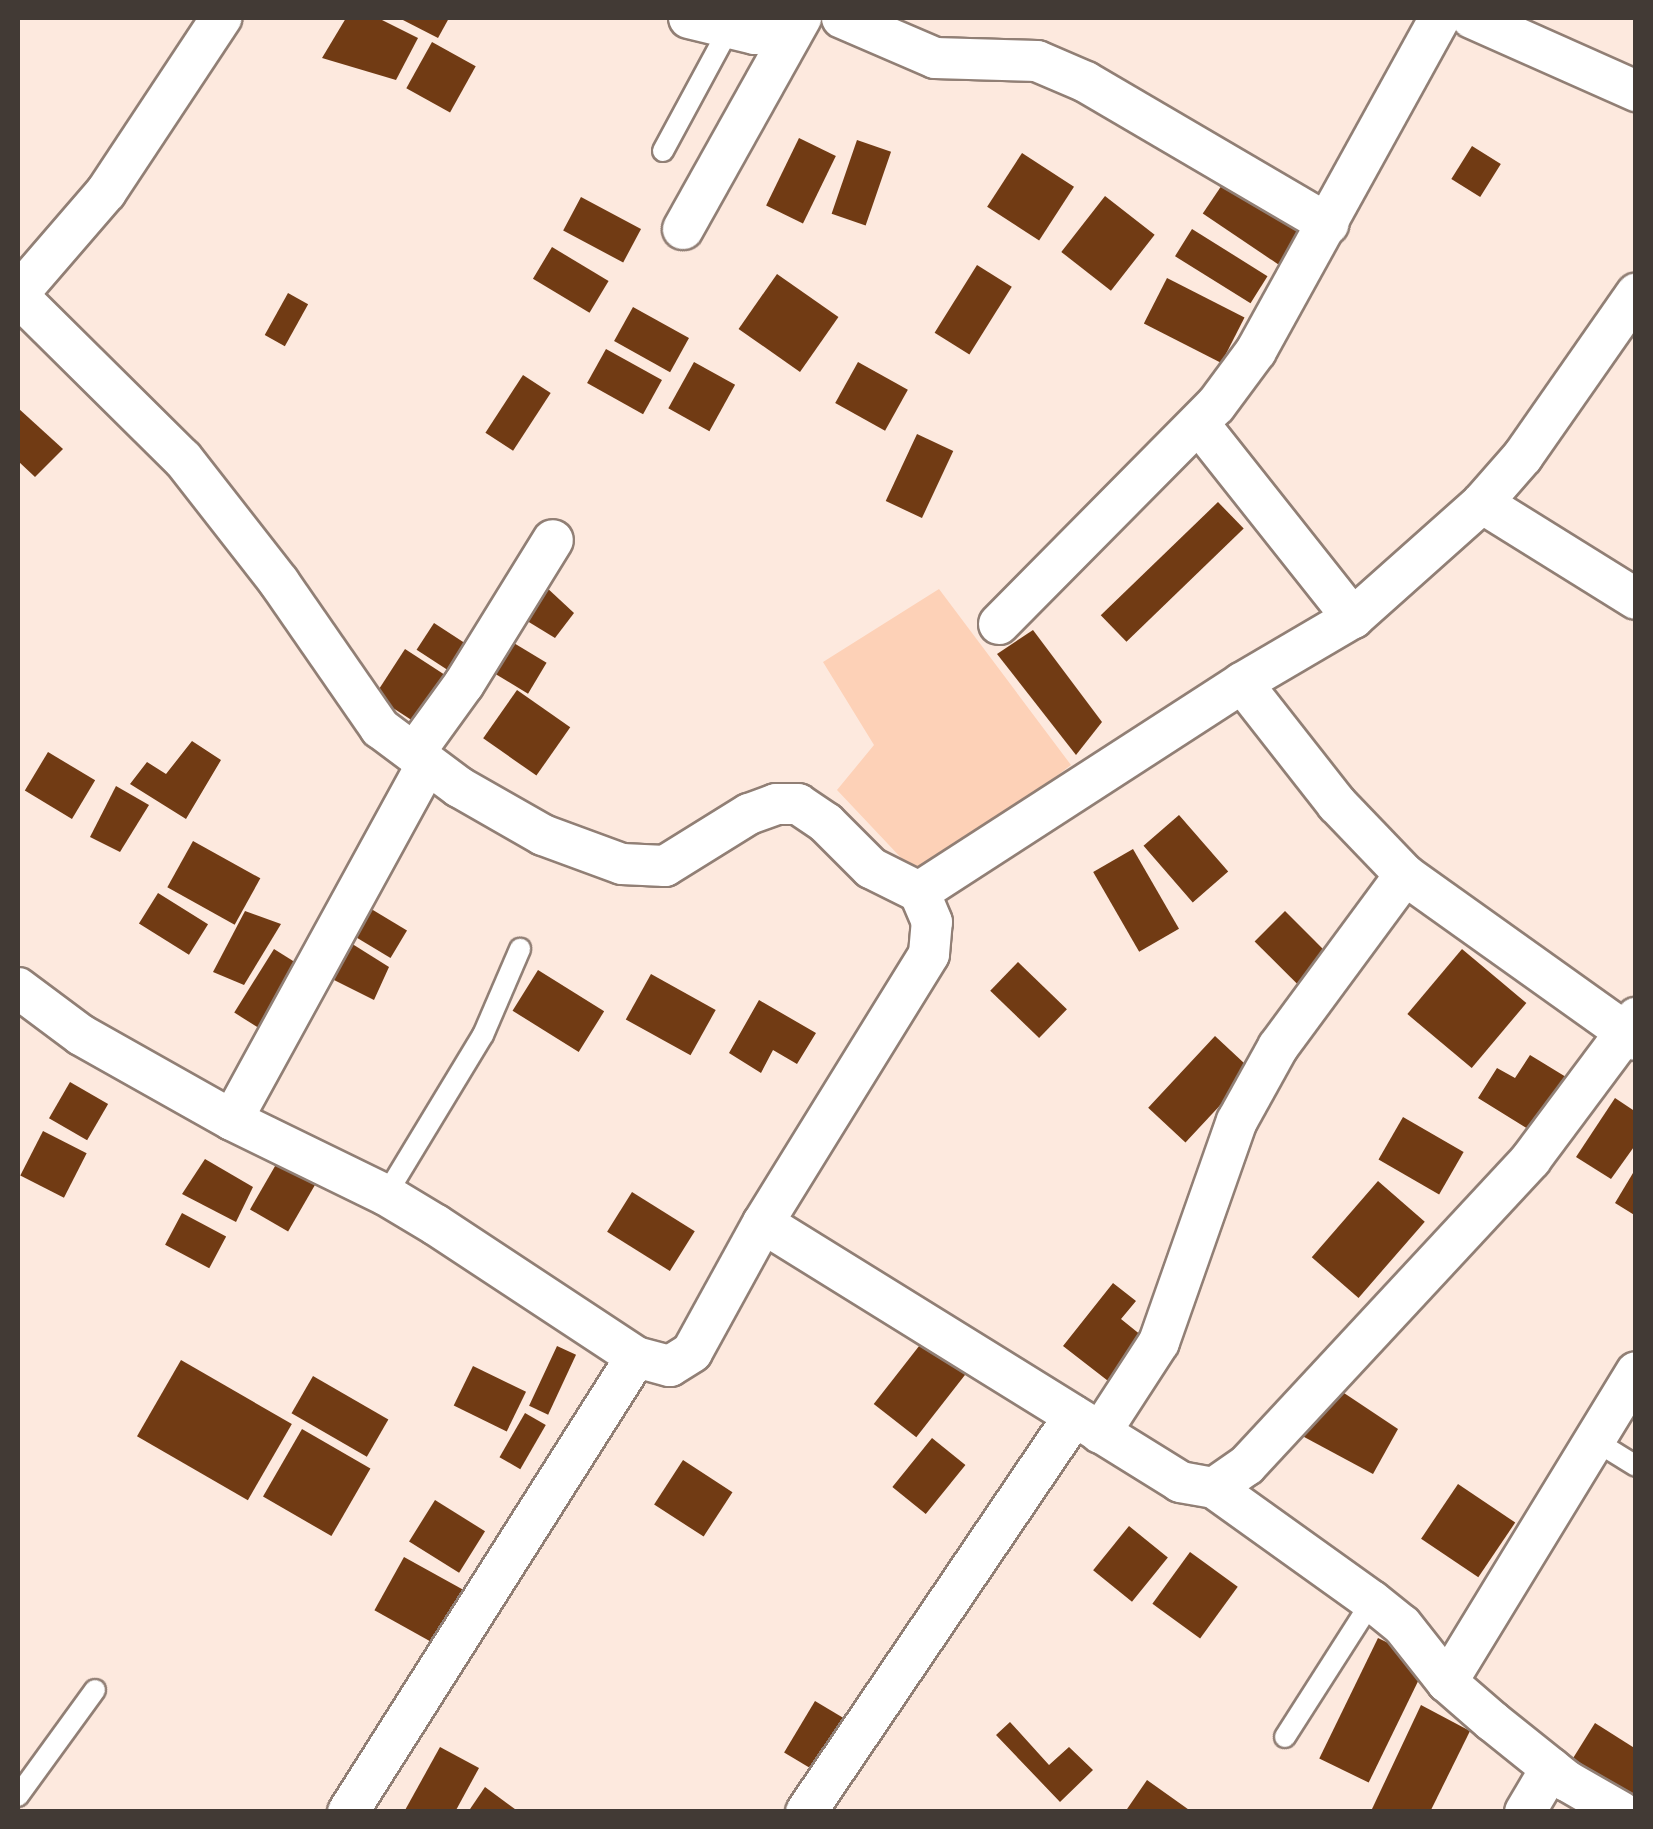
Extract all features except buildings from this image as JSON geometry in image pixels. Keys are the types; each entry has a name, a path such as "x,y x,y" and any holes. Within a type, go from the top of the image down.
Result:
{"street":[{"path":"18,988 82,1035 232,1120 386,1196 636,1356 670,1366 692,1352 763,1224 929,954 932,922 919,892 870,868 826,822 798,804 776,804 749,814 665,866 622,864 543,835 420,759 380,728 280,582 183,459 18,295 106,192 221,18"},
{"path":"689,18 728,31 756,34 776,18"},
{"path":"684,229 800,18"},
{"path":"842,18 935,58 995,57 1037,61 1054,68 1185,138 1328,224"},
{"path":"999,624 1199,424 1256,351 1440,18"},
{"path":"1472,18 1636,91"},
{"path":"919,892 1242,683 1354,618 1482,504 1523,456 1636,294"},
{"path":"1199,424 1354,618"},
{"path":"1482,504 1636,599"},
{"path":"232,1120 420,759 554,540"},
{"path":"1214,1488 1248,1465 1530,1159 1631,1030 1405,874 1337,804 1242,683"},
{"path":"806,1812 1087,1425 1159,1342 1237,1122 1278,1048 1405,874"},
{"path":"763,1224 1180,1482 1214,1488 1372,1601 1402,1625 1446,1682 1551,1768 1621,1812"},
{"path":"348,1812 636,1356"},
{"path":"1446,1682 1636,1372"},
{"path":"1525,1812 1551,1768"}],"lane":[{"path":"663,150 728,31"},
{"path":"386,1196 483,1035 520,949"},
{"path":"1594,1440 1636,1466"},
{"path":"1286,1737 1372,1601"},
{"path":"18,1796 95,1690"}],"shaded area":[{"path":"939,589 1071,765 922,880 837,790 874,745 823,662"}]}
